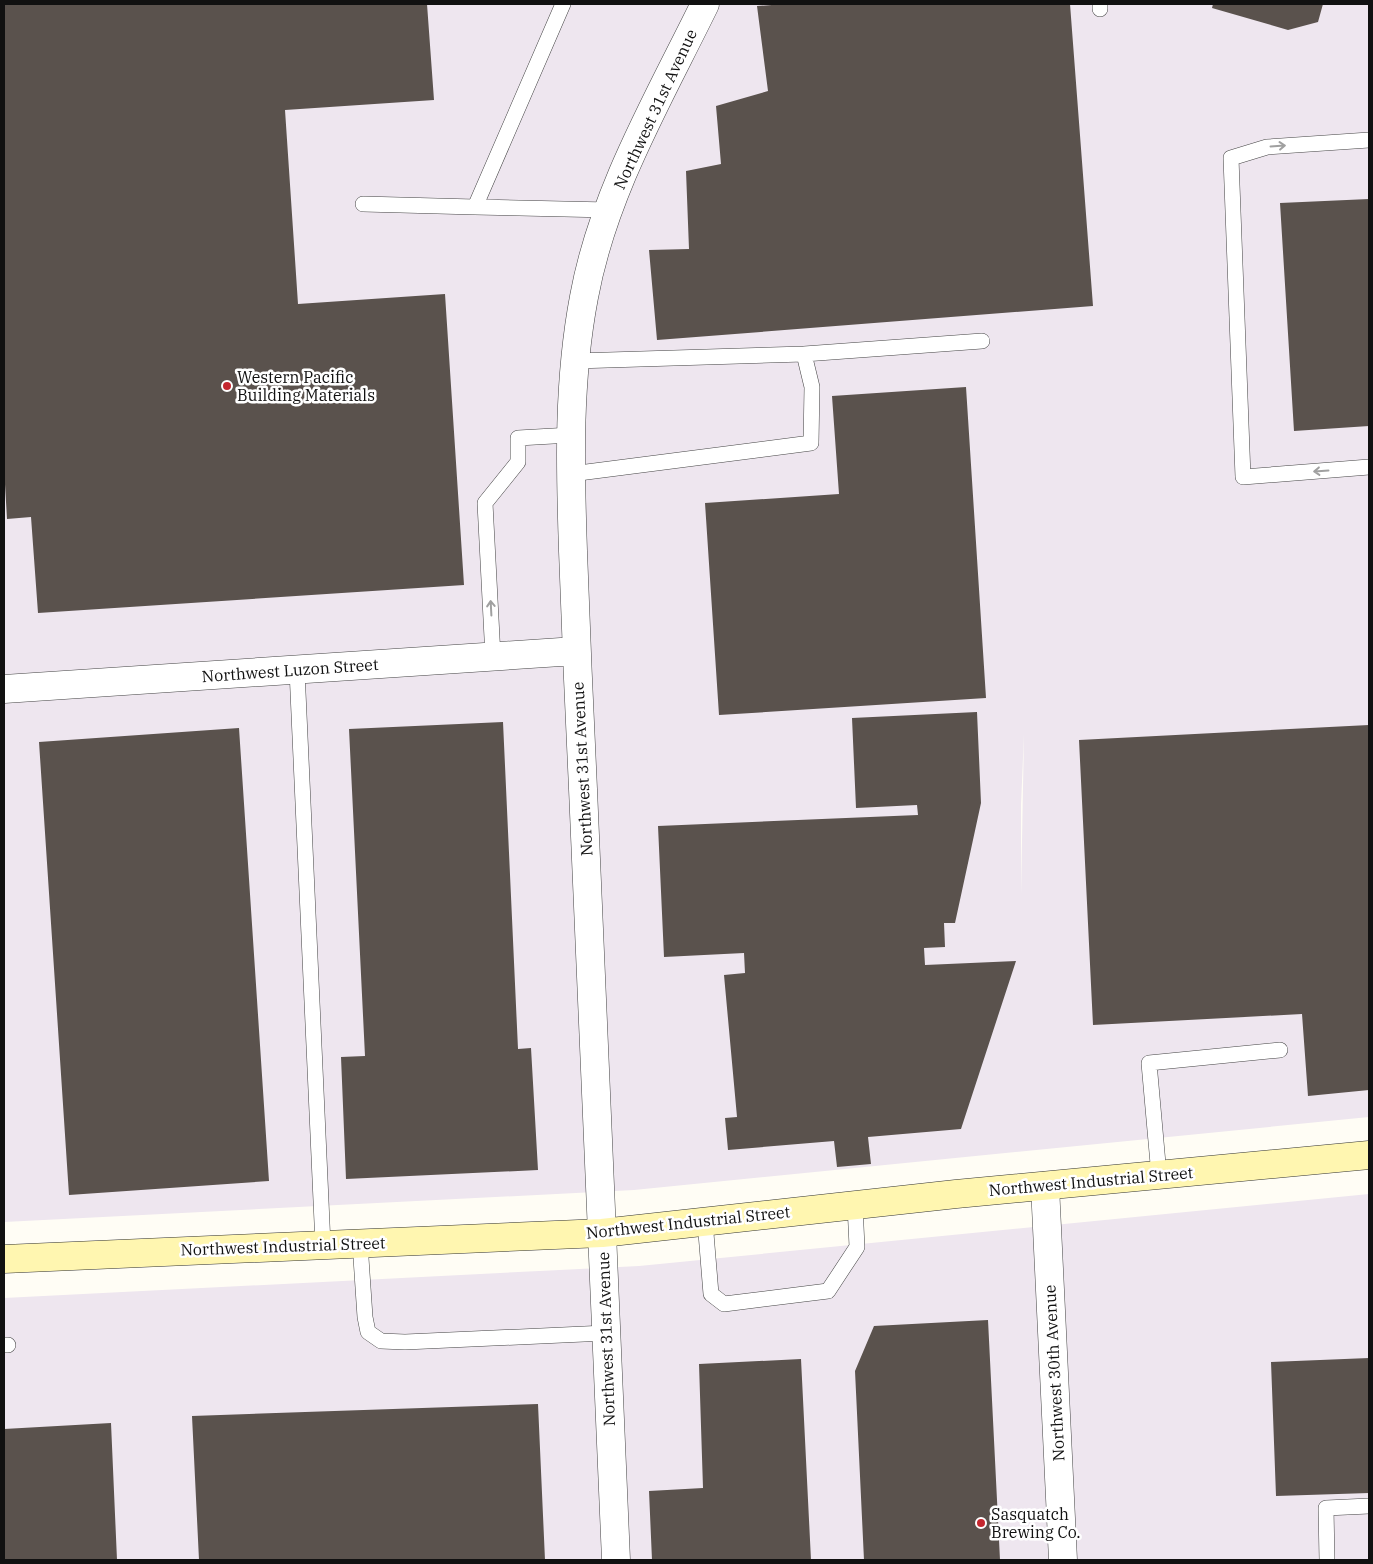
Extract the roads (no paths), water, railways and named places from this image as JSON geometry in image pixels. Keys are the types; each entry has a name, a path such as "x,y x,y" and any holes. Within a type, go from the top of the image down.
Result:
{"street":[{"name":"Northwest 31st Avenue","path":"616,1560 576,651 571,474 575,361 584,296 595,252 609,210 628,160 705,4"},
{"name":"Northwest Luzon Street","path":"4,689 576,651"},
{"name":"Northwest Industrial Street","path":"4,1259 602,1233 855,1205 1369,1155"},
{"name":"Northwest 30th Avenue","path":"1046,1186 1063,1560"}],"lane":[{"path":"475,207 563,4"},
{"path":"1369,140 1267,147 1231,158 1243,477 1369,468"},
{"path":"363,204 609,210"},
{"path":"575,361 804,354 982,341"},
{"path":"571,474 811,443 812,387 804,354"},
{"path":"493,657 485,503 518,462 518,438 571,435"},
{"path":"297,670 323,1244"},
{"path":"1159,1175 1149,1063 1280,1050"},
{"path":"705,1221 710,1294 724,1304 828,1291 857,1247 855,1205"},
{"path":"360,1243 365,1317 368,1332 381,1341 405,1342 606,1333"},
{"path":"1327,1560 1326,1508 1369,1506"}],"place":[{"name":"Western Pacific Building Materials","path":"227,386"},
{"name":"Sasquatch Brewing Co.","path":"981,1523"}]}
